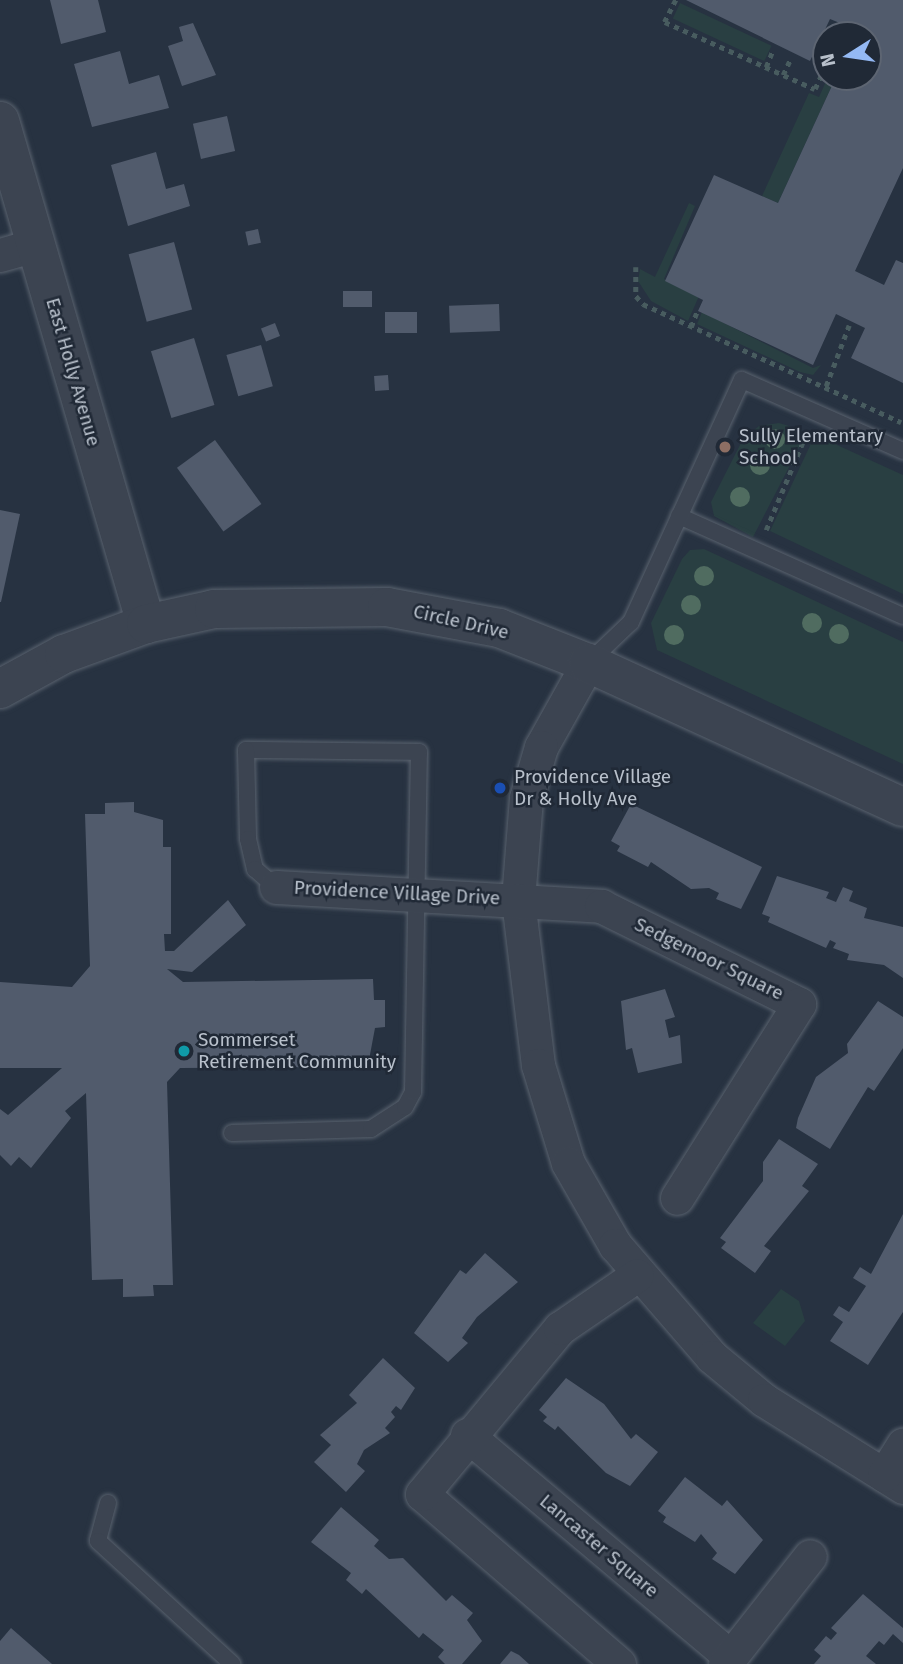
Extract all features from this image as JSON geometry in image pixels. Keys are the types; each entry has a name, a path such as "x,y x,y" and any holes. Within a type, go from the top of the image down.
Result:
{"street":[{"name":"East Holly Avenue","path":"0,121 146,624"},
{"path":"0,255 36,245"},
{"name":"Circle Drive","path":"0,689 64,654 146,624 279,604 387,607 499,628 588,663 903,807"},
{"name":"Providence Village Drive","path":"588,663 541,747 526,798 518,900 549,1112 591,1209 637,1275 712,1357 764,1400 893,1481"},
{"name":"Providence Village Drive","path":"275,887 518,900"},
{"name":"Sedgemoor Square","path":"518,900 601,906 799,1004 677,1198"},
{"path":"619,1664 422,1494 467,1435 560,1328 637,1275"},
{"name":"Lancaster Square","path":"467,1435 728,1661 810,1556"},
{"path":"893,1481 903,1445"}],"lane":[{"path":"588,663 631,622 743,380 903,451"},
{"path":"679,516 903,616"},
{"path":"232,1133 371,1129 405,1107 413,1091 419,894 419,752 246,750 248,839 255,869 275,887"},
{"path":"108,1503 98,1541 232,1664"}],"path":[{"path":"676,0 665,22 812,88"},
{"path":"766,67 773,50"},
{"path":"783,75 791,58"},
{"path":"636,267 636,296 691,327 903,423"},
{"path":"691,327 698,309"},
{"path":"826,386 849,326"},
{"path":"775,541 763,536 809,428"}],"green space":[{"path":"680,3 772,46 764,61 673,18"},
{"path":"822,91 830,91 778,203 762,196 809,93 819,97"},
{"path":"689,203 695,206 664,279 699,296 688,321 651,301 638,281 640,269 655,277"},
{"path":"702,312 813,368 821,365 813,375 800,372 697,324"},
{"path":"779,423 802,430 803,440 753,537 714,516 711,502 743,439 759,426"},
{"path":"815,435 903,475 903,594 770,531"},
{"path":"704,549 903,642 903,764 657,650 651,623 682,559 690,550"},
{"path":"781,1289 799,1301 805,1321 785,1346 753,1323"}],"building":[{"path":"50,0 98,0 106,32 61,44"},
{"name":"Sully Elementary School","path":"686,0 903,0 903,168 855,271 884,285 896,260 903,263 903,383 851,358 865,328 836,314 813,365 698,311 703,300 665,281 714,175 778,203 830,91 882,91 882,21 812,21 810,61"},
{"path":"193,23 216,75 182,86 168,46 183,41 179,27"},
{"path":"120,51 129,84 159,75 169,108 92,127 74,64"},
{"path":"227,116 235,151 201,159 193,124"},
{"path":"156,152 166,189 184,184 190,206 128,226 111,165"},
{"path":"258,229 261,243 248,245 245,232"},
{"path":"174,242 192,310 147,322 129,254"},
{"path":"343,291 372,291 372,307 343,307"},
{"path":"499,304 500,331 450,333 449,306"},
{"path":"385,312 417,312 417,333 385,333"},
{"path":"275,323 280,336 266,341 261,328"},
{"path":"194,338 214,405 171,418 151,351"},
{"path":"261,345 273,386 238,396 226,355"},
{"path":"388,375 389,390 375,391 374,376"},
{"path":"215,440 261,504 223,532 177,468"},
{"path":"0,510 20,514 1,602 0,602"},
{"name":"Sommerset Retirement Community","path":"134,802 134,812 163,820 163,847 171,847 171,934 164,934 165,951 174,951 228,900 246,925 192,972 167,969 183,982 373,979 374,1000 385,1000 385,1027 375,1028 369,1060 338,1061 338,1067 180,1068 167,1082 173,1285 153,1285 154,1296 123,1297 123,1279 92,1280 86,1093 65,1111 71,1118 31,1168 19,1157 11,1166 0,1155 0,1109 8,1115 62,1068 0,1068 0,982 72,987 90,966 85,814 105,814 105,803"},
{"path":"631,804 762,867 741,909 716,899 719,893 709,888 691,889 651,862 648,867 617,851 620,846 611,841"},
{"path":"777,876 829,892 826,898 836,902 843,887 853,891 849,901 867,908 864,918 903,927 903,978 884,965 847,960 849,954 833,948 836,943 830,940 826,948 768,922 770,917 762,914"},
{"path":"665,989 675,1017 665,1020 669,1038 680,1035 682,1063 638,1073 632,1048 626,1050 621,1001"},
{"path":"878,1001 903,1017 903,1048 874,1091 868,1087 830,1149 796,1128 798,1118 816,1077 848,1053 847,1044"},
{"path":"779,1139 818,1164 802,1186 809,1191 764,1246 771,1251 755,1273 721,1248 726,1242 720,1238 763,1181 763,1162"},
{"path":"903,1214 903,1312 868,1365 830,1341 843,1322 833,1315 839,1306 849,1312 866,1286 853,1278 860,1267 871,1274"},
{"path":"485,1253 518,1282 477,1317 462,1338 468,1343 448,1362 414,1333 460,1270 466,1274"},
{"path":"383,1358 415,1388 401,1410 396,1406 391,1412 395,1417 385,1428 390,1433 364,1450 357,1464 365,1471 346,1492 314,1462 331,1445 320,1435 357,1403 349,1395"},
{"path":"566,1378 604,1404 631,1439 636,1434 658,1452 630,1486 606,1473 558,1426 555,1430 543,1421 547,1417 539,1410"},
{"path":"685,1477 722,1506 727,1500 763,1540 735,1574 712,1559 717,1553 701,1534 695,1542 663,1522 666,1517 658,1511"},
{"path":"341,1507 379,1540 374,1546 389,1559 403,1558 446,1601 452,1595 473,1613 467,1620 482,1641 462,1664 445,1664 438,1657 444,1650 423,1633 419,1638 366,1589 362,1594 346,1580 351,1573 311,1542"},
{"path":"863,1594 903,1628 903,1643 893,1634 884,1645 879,1641 866,1656 876,1664 814,1664 821,1656 814,1650 826,1636 831,1640 837,1633 831,1628"},
{"path":"11,1628 52,1664 0,1664 0,1641"},
{"path":"511,1651 519,1655 529,1664 500,1664"}],"place":[{"name":"Sully Elementary School","path":"725,447"},
{"name":"Providence Village Dr & Holly Ave","path":"500,788"},
{"name":"Sommerset Retirement Community","path":"184,1051"}]}
